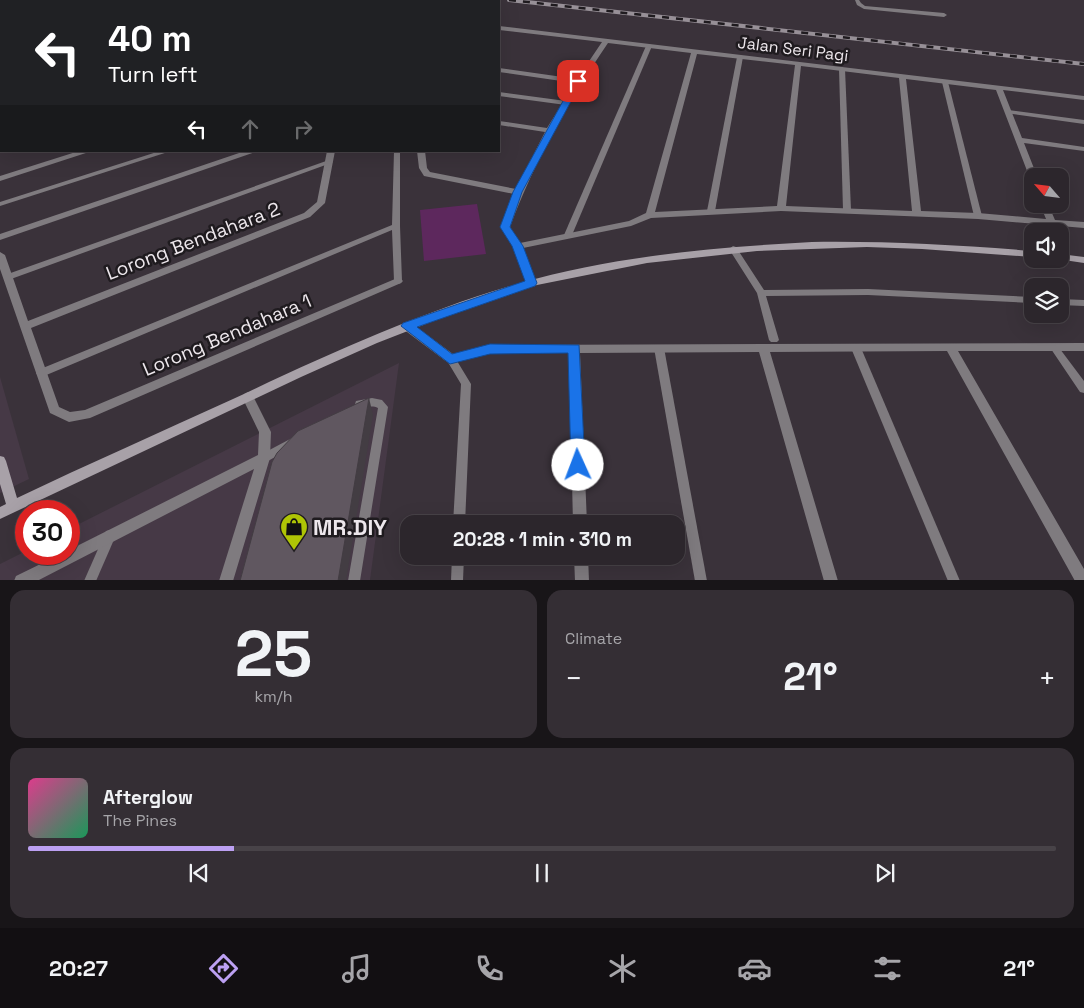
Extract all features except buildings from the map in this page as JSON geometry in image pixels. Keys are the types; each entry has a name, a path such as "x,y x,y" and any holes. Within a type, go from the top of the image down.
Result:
{"street":[{"name":"Jalan Seri Pagi","path":"500,28 1084,98"},
{"path":"531,283 518,246 505,227 518,192 551,130 578,81 606,41"},
{"path":"650,215 695,51"},
{"path":"781,208 798,64"},
{"path":"500,70 578,81"},
{"path":"902,76 917,213"},
{"path":"999,88 1030,168"},
{"path":"500,123 551,130"},
{"path":"1019,140 1084,149"},
{"path":"0,179 85,152"},
{"path":"0,238 251,152"},
{"name":"Lorong Bendahara 2","path":"25,326 307,215 321,204 331,152"},
{"path":"421,152 422,168 427,174 518,192"},
{"path":"518,246 631,223 650,215 781,208 1050,220 1084,225"},
{"path":"1047,213 1050,220"},
{"path":"0,513 340,354 407,326 531,283 638,261 733,249 812,245 892,245 1024,253"},
{"path":"0,255 41,372"},
{"path":"1069,258 1084,260"},
{"name":"Lorong Bendahara 1","path":"41,372 54,410 69,417 86,415 398,281"},
{"path":"407,326 450,359 490,349 1084,347"},
{"path":"950,347 1083,580"},
{"path":"762,348 831,580"},
{"path":"574,349 580,515"},
{"path":"226,580 264,458 265,432 248,397"},
{"path":"21,580 264,458"},
{"path":"0,461 13,507"},
{"path":"581,565 582,580"}],"lane":[{"path":"858,0 859,4 864,6 944,15"},
{"path":"568,235 649,46"},
{"path":"711,211 740,57"},
{"path":"842,69 847,210"},
{"path":"945,82 978,216"},
{"path":"500,94 566,103"},
{"path":"1008,112 1084,122"},
{"path":"0,204 165,152"},
{"path":"397,152 396,226 398,281"},
{"path":"8,277 329,162"},
{"path":"41,372 396,226"},
{"path":"733,249 761,293 774,340"},
{"path":"761,293 868,292 1024,300"},
{"path":"1069,302 1084,303"},
{"path":"1054,347 1084,389"},
{"path":"659,348 701,580"},
{"path":"856,348 954,580"},
{"path":"450,359 466,384 460,515"},
{"path":"348,410 368,402 379,403 383,407 354,580"},
{"path":"264,458 306,434"},
{"path":"90,580 110,534"},
{"path":"457,580 458,565"}],"shaded area":[{"path":"477,204 486,254 424,261 420,210"},
{"path":"399,363 370,580 0,580 0,564 15,556 15,565 80,565 80,523"},
{"path":"0,377 29,479 0,493"}],"railway":[{"path":"509,0 1084,64"}],"place":[{"name":"MR.DIY","path":"294,551"}],"route":[{"path":"578,81 518,192 505,227 518,246 531,283 407,326 450,359 490,349 574,349 578,465"}]}
